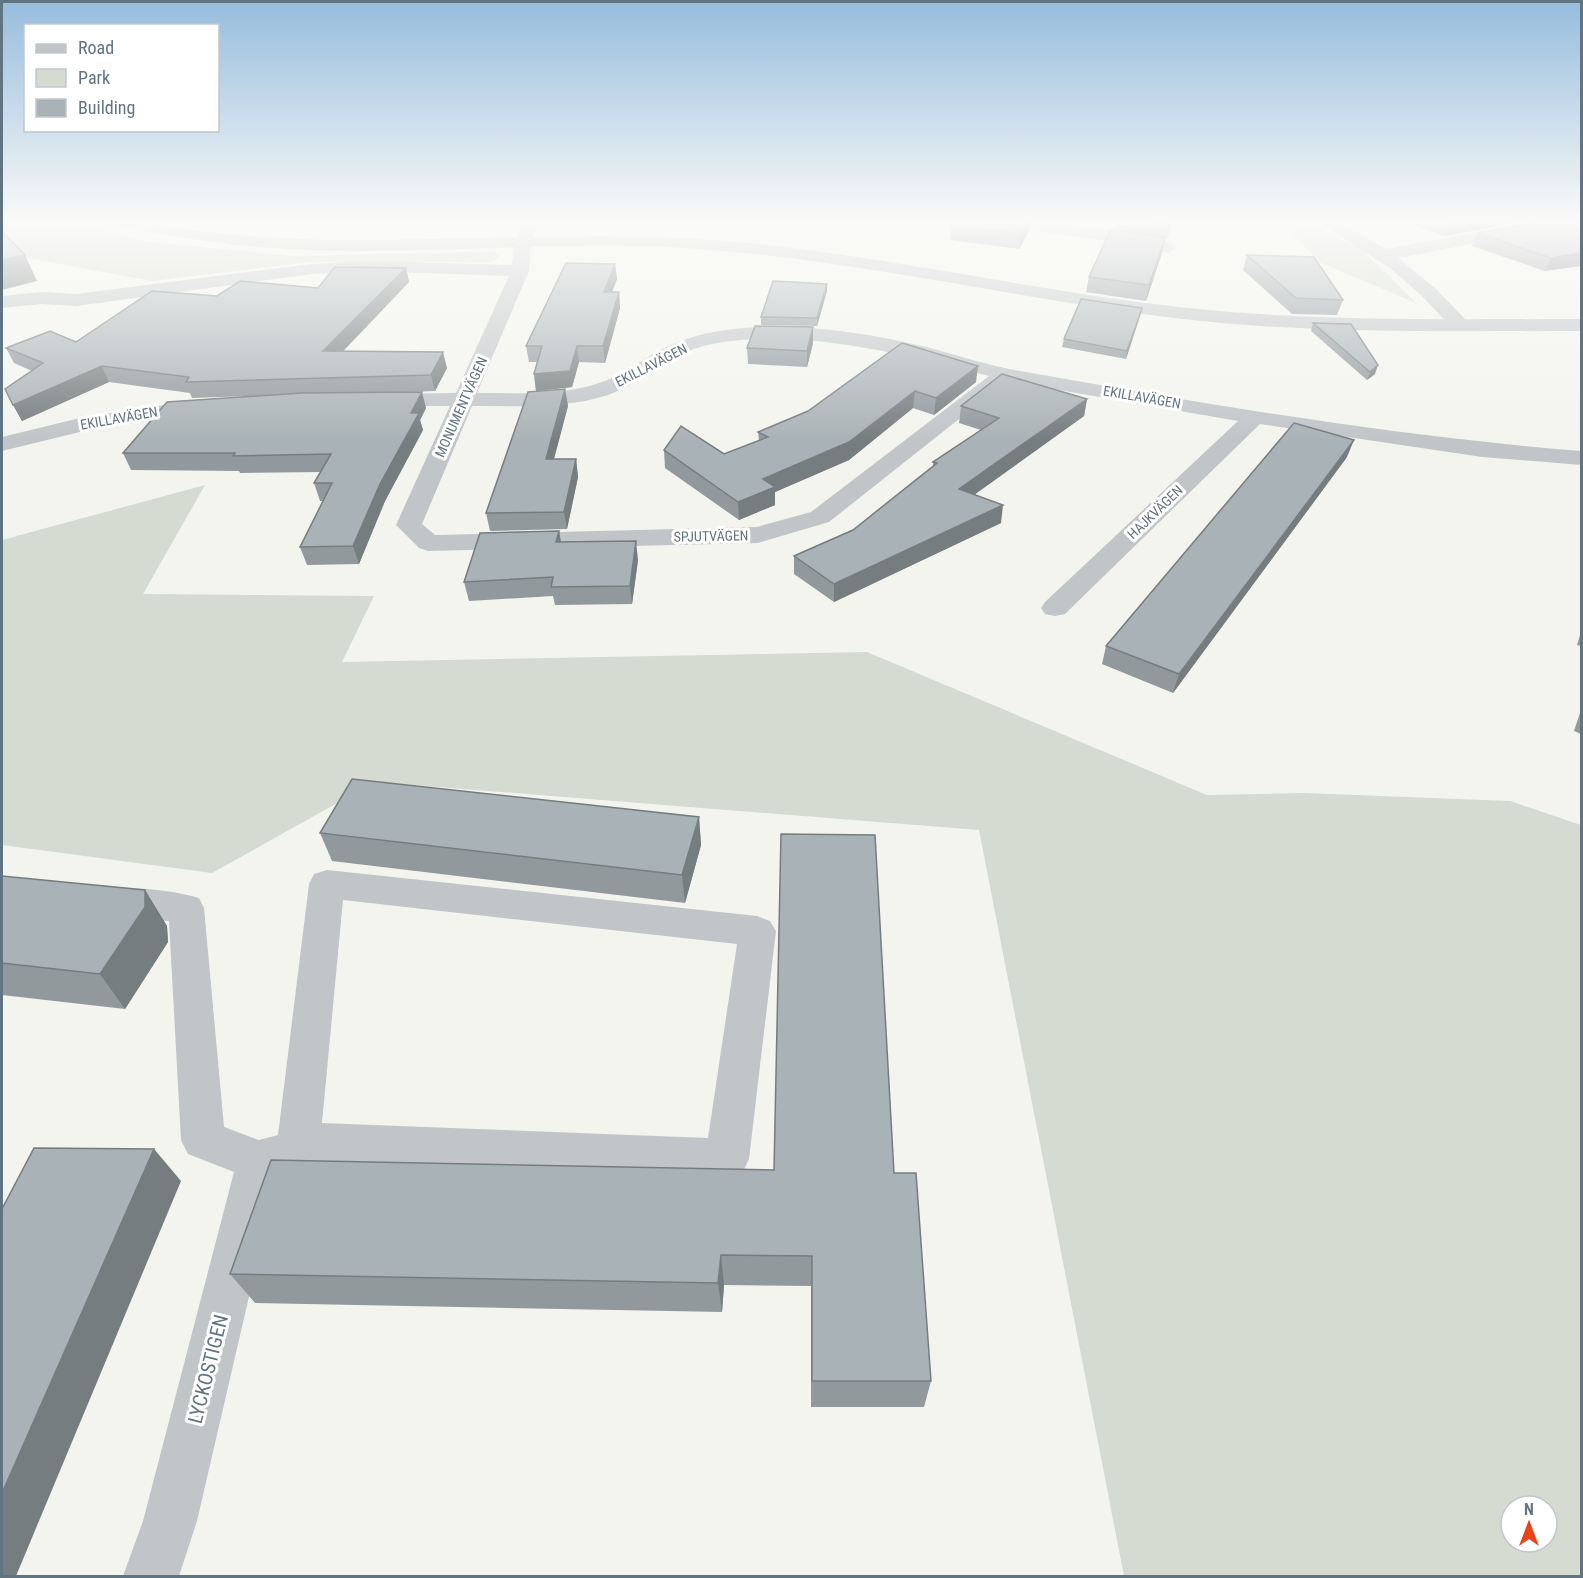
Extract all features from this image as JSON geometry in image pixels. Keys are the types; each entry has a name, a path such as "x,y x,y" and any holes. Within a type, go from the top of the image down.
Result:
{"street":[{"path":"2,302 41,298 75,300 116,295"},
{"name":"MONUMENTVÄGEN","path":"409,525 510,295"},
{"path":"1057,295 1187,314 1360,322 1581,325"},
{"path":"1434,295 1459,324"},
{"name":"EKILLAVÄGEN","path":"363,401 545,399 601,390 639,373 677,349 728,334 792,333 850,337 919,351 1004,374 1255,417 1482,450 1581,458"},
{"name":"SPJUTVÄGEN","path":"409,525 428,543 758,535 820,517 1004,374"},
{"name":"EKILLAVÄGEN","path":"2,444 84,424 187,407 220,405"},
{"name":"HAJKVÄGEN","path":"1055,608 1255,417"},
{"name":"LYCKOSTIGEN","path":"151,1576 170,1521 278,1155 327,884 757,930 727,1159 323,1143 278,1155"},
{"path":"71,899 186,908 202,1140 278,1155"}],"green space":[{"path":"1396,295 1407,295 1416,303"},
{"path":"205,485 143,594 374,596 342,662 867,652 1207,795 1304,793 1510,801 1581,825 1581,1576 1124,1576 979,830 375,782 212,873 2,845 2,540"}],"building":[{"path":"147,295 379,295 323,351 443,352 431,375 186,382 189,377 102,366 13,405 5,389 43,363 6,348 50,331 76,342"},
{"path":"551,295 618,295 603,346 577,346 570,371 534,374 542,346 526,346"},
{"path":"768,295 824,295 817,318 761,317"},
{"path":"1292,295 1339,295 1343,300 1296,298"},
{"path":"1081,299 1142,308 1127,351 1064,339"},
{"path":"1313,323 1351,324 1378,365 1370,372"},
{"path":"755,326 813,327 807,351 747,348"},
{"path":"902,343 978,366 936,398 915,391 849,442 763,479 775,487 738,502 664,450 681,426 724,454 768,437 758,432 808,411"},
{"path":"1002,374 1087,399 959,489 1003,505 834,584 794,556 853,530 937,463 933,462 999,418 961,406"},
{"path":"565,389 546,459 576,459 564,512 486,513 528,392"},
{"path":"422,392 411,413 419,413 380,484 353,546 300,547 332,483 314,483 331,454 233,456 235,453 123,453 167,402 302,393"},
{"path":"1294,423 1354,440 1179,674 1106,646"},
{"path":"559,531 556,542 636,541 630,586 551,587 553,577 464,582 480,533"},
{"path":"352,779 699,817 682,875 320,833"},
{"path":"781,834 875,835 894,1173 916,1173 931,1381 812,1381 812,1256 721,1255 718,1283 230,1274 271,1160 774,1170"},
{"path":"2,876 145,890 145,907 100,974 2,963"},
{"path":"34,1148 154,1149 2,1493 2,1209"}]}
